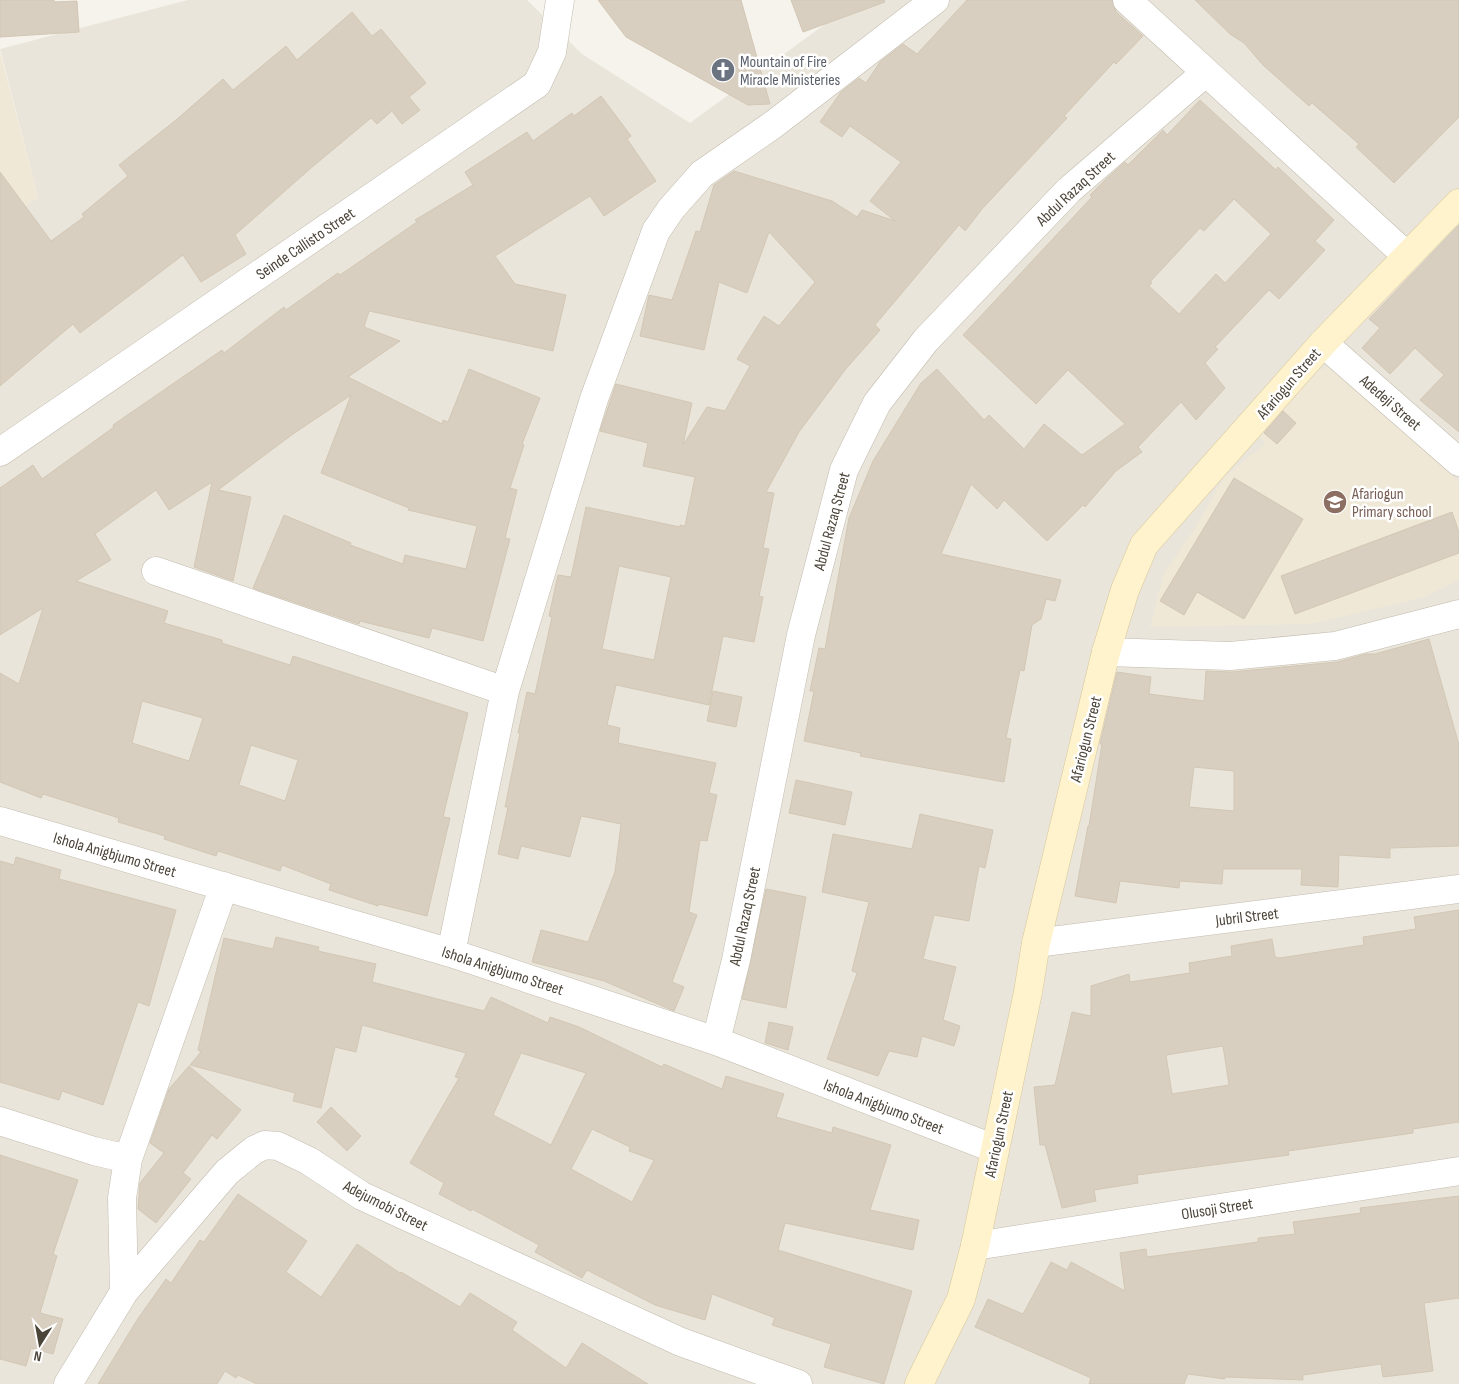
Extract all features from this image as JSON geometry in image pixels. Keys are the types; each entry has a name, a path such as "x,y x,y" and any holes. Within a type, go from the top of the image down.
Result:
{"street":[{"name":"Seinde Callisto Street","path":"0,452 537,84 552,52 560,0"},
{"path":"451,953 505,691 594,399 656,231 670,209 702,174 774,124 935,0"},
{"path":"1127,0 1407,256"},
{"name":"Abdul Razaq Street","path":"716,1041 736,960 801,634 844,470 877,403 926,340 1069,190 1205,73"},
{"name":"Afariogun Street","path":"920,1384 961,1299 975,1246 996,1149 1028,992 1036,942 1106,652 1125,590 1144,546 1323,343 1459,203"},
{"name":"Adedeji Street","path":"1323,343 1459,462"},
{"path":"156,571 505,691"},
{"path":"1106,652 1230,656 1335,646 1459,614"},
{"name":"Ishola Anigbjumo Street","path":"0,821 451,953 716,1041 996,1149"},
{"path":"124,1292 122,1198 128,1159 224,886"},
{"name":"Jubril Street","path":"1036,942 1459,889"},
{"path":"0,1121 94,1151 128,1159"},
{"name":"Adejumobi Street","path":"68,1384 124,1292 227,1172 254,1150 265,1145 278,1146 309,1161 362,1196 681,1342 798,1384"},
{"name":"Olusoji Street","path":"975,1246 1459,1171"}],"shaded area":[{"path":"188,0 527,0 582,54 690,123 858,0 1459,0 1459,1384 0,1384 0,223 38,197 0,49"},
{"path":"0,52 38,197 0,223"},
{"name":"Afariogun Primary school","path":"1335,365 1459,482 1459,580 1424,597 1311,624 1150,627 1164,574 1199,522 1224,477 1266,443 1254,433 1311,373"}],"building":[{"path":"0,0 77,1 79,32 0,37"},
{"name":"Mountain of Fire Miracle Ministeries","path":"598,0 741,0 770,104 748,105 626,37"},
{"path":"791,0 884,0 885,2 803,32"},
{"path":"967,0 1112,0 1116,12 1143,36 1116,64 1114,62 1064,116 1067,118 982,209 965,231 959,225 875,325 880,330 845,370 799,432 766,492 774,493 763,548 769,549 759,596 763,597 754,642 723,636 709,705 616,685 607,725 620,728 618,743 716,763 709,793 717,795 707,841 700,840 689,912 697,915 672,982 684,987 674,1011 604,981 532,962 541,930 588,942 615,872 621,824 581,816 570,857 521,846 518,859 498,854 508,807 505,807 520,733 518,733 527,692 535,694 552,617 549,616 558,575 571,577 586,507 680,527 680,525 685,526 695,477 643,466 648,443 600,431 616,384 692,403 683,445 707,407 725,411 750,366 737,359 764,316 779,326 815,282 769,232 747,293 719,282 704,350 640,336 649,295 672,300 696,231 700,232 714,185 734,171 832,201 857,217 862,210 895,221 870,201 901,162 850,126 842,137 820,122 841,92 859,78 866,83 880,62 903,44 917,54","holes":["619,566 671,577 654,660 602,649"]},
{"path":"1195,0 1459,0 1459,117 1394,183 1356,147 1359,144 1312,103 1309,106 1263,65 1244,43 1230,34"},
{"path":"352,12 372,36 381,29 426,83 409,97 420,110 402,124 392,111 377,124 371,118 235,235 246,254 201,282 183,255 80,333 73,324 0,386 0,172 51,241 84,217 82,214 128,176 119,165 176,120 223,79 233,90 286,46 297,60"},
{"path":"601,96 631,136 627,139 656,181 604,216 590,196 495,256 515,284 566,295 553,351 369,311 364,327 400,341 348,377 442,424 443,420 448,422 469,369 540,398 522,444 524,445 510,488 517,490 505,538 510,539 483,641 432,628 429,638 360,621 359,624 253,588 284,515 351,543 350,545 403,564 405,555 466,569 477,526 408,510 409,508 321,473 351,395 293,434 218,490 251,497 233,581 194,567 212,482 169,510 156,490 95,534 111,560 76,581 168,611 164,623 222,640 222,643 290,665 293,656 468,713 443,817 450,818 427,916 379,904 378,906 329,890 331,884 282,865 280,871 218,851 216,856 164,839 165,836 118,822 119,818 43,794 41,798 0,782 0,673 19,684 43,608 0,635 0,488 33,465 42,479 114,427 113,425 222,350 224,353 284,307 286,310 338,273 340,275 417,222 415,220 473,185 465,172 527,132 533,141 572,113 574,116","holes":["142,701 203,718 189,761 132,743","251,745 298,760 285,801 239,785"]},
{"path":"1200,100 1276,170 1278,167 1334,220 1315,241 1325,250 1279,299 1269,290 1215,347 1218,349 1205,363 1225,388 1196,420 1181,402 1138,447 1142,452 1116,471 1085,507 1083,505 1047,541 1004,500 997,509 971,484 941,554 1061,580 1055,601 1046,599 1041,619 1032,625 1024,671 1020,670 1006,738 1011,739 1004,782 860,756 861,753 804,741 814,691 810,691 819,648 825,649 849,518 873,461 921,383 937,369 984,420 989,415 1024,449 1044,424 1082,455 1125,424 1068,370 1036,404 963,335 1092,197 1090,195 1104,181 1125,162 1128,165 1163,130 1167,135","holes":["1234,199 1271,234 1225,283 1216,274 1179,314 1149,286 1152,283 1150,282 1200,228 1204,231"]},
{"path":"1459,225 1459,432 1420,400 1444,375 1415,348 1390,374 1362,348 1380,328 1369,319"},
{"path":"1283,411 1296,423 1277,444 1264,433"},
{"path":"1234,478 1303,519 1244,619 1197,592 1184,615 1160,601"},
{"path":"1452,512 1459,532 1459,553 1295,614 1281,576"},
{"path":"1429,639 1459,745 1459,846 1390,848 1390,858 1339,855 1338,887 1301,885 1302,869 1223,869 1222,884 1180,881 1179,888 1120,881 1116,903 1075,896 1089,826 1102,744 1100,744 1117,672 1151,677 1149,694 1204,701 1206,671 1231,672 1337,662 1366,654 1375,654","holes":["1194,767 1234,771 1234,811 1189,807"]},
{"path":"713,691 742,697 736,727 707,721"},
{"path":"796,780 852,792 845,825 789,813"},
{"path":"920,814 993,830 985,868 979,866 969,921 934,915 923,959 956,967 943,1020 960,1026 954,1046 922,1036 917,1057 889,1051 878,1076 827,1059 857,973 852,971 869,902 822,892 833,834 912,849"},
{"path":"16,857 61,870 59,879 176,910 149,1006 138,1002 103,1105 62,1091 59,1100 0,1082 0,861 14,865"},
{"path":"766,889 806,897 786,1008 742,999"},
{"path":"1459,910 1459,1122 1413,1129 1413,1133 1288,1151 1289,1155 1137,1175 1138,1183 1094,1190 1096,1201 1062,1208 1045,1145 1040,1145 1034,1087 1055,1085 1072,1012 1091,1016 1091,986 1129,974 1130,982 1190,973 1189,963 1232,956 1231,946 1272,939 1275,957 1280,958 1364,945 1363,937 1416,929 1414,917","holes":["1223,1046 1229,1085 1172,1094 1166,1055"]},
{"path":"276,937 319,947 318,951 376,964 372,982 484,1011 491,997 548,1023 550,1017 579,1027 662,1067 664,1064 722,1089 726,1076 784,1094 776,1117 832,1133 833,1127 891,1145 870,1210 919,1220 913,1250 785,1223 778,1250 912,1291 884,1384 824,1367 831,1344 772,1325 775,1318 712,1294 705,1320 655,1305 587,1270 582,1278 535,1252 539,1245 472,1209 471,1211 439,1194 444,1183 410,1163 459,1078 455,1077 466,1053 362,1025 356,1052 335,1047 321,1108 293,1101 295,1093 190,1065 201,1052 198,1050 224,938 273,949","holes":["521,1053 586,1073 551,1145 493,1115","592,1129 630,1147 629,1151 654,1160 632,1202 571,1169"]},
{"path":"769,1022 793,1027 788,1050 765,1043"},
{"path":"189,1066 241,1110 217,1139 212,1135 183,1173 191,1179 156,1223 138,1209 140,1183 164,1153 150,1143 169,1089"},
{"path":"331,1107 361,1136 347,1151 317,1122"},
{"path":"0,1155 78,1180 53,1254 57,1256 40,1313 63,1319 53,1354 31,1348 26,1366 0,1359"},
{"path":"238,1194 307,1241 286,1272 321,1297 357,1244 400,1273 460,1307 470,1293 517,1322 512,1330 566,1368 582,1343 648,1384 257,1384 238,1375 236,1378 225,1371 217,1384 98,1384 137,1320 166,1279 171,1283 200,1240 204,1242"},
{"path":"1459,1196 1459,1298 1424,1303 1433,1371 1383,1377 1381,1364 1303,1375 1303,1380 1225,1377 1225,1379 1188,1374 1184,1384 1089,1384 1091,1378 975,1327 988,1299 1023,1314 1051,1262 1067,1270 1071,1262 1125,1291 1120,1253 1146,1249 1147,1257 1258,1242 1258,1238 1295,1234 1293,1222 1361,1213 1360,1208"}],"place":[{"name":"Mountain of Fire Miracle Ministeries","path":"723,70"},
{"name":"Afariogun Primary school","path":"1335,502"}]}
